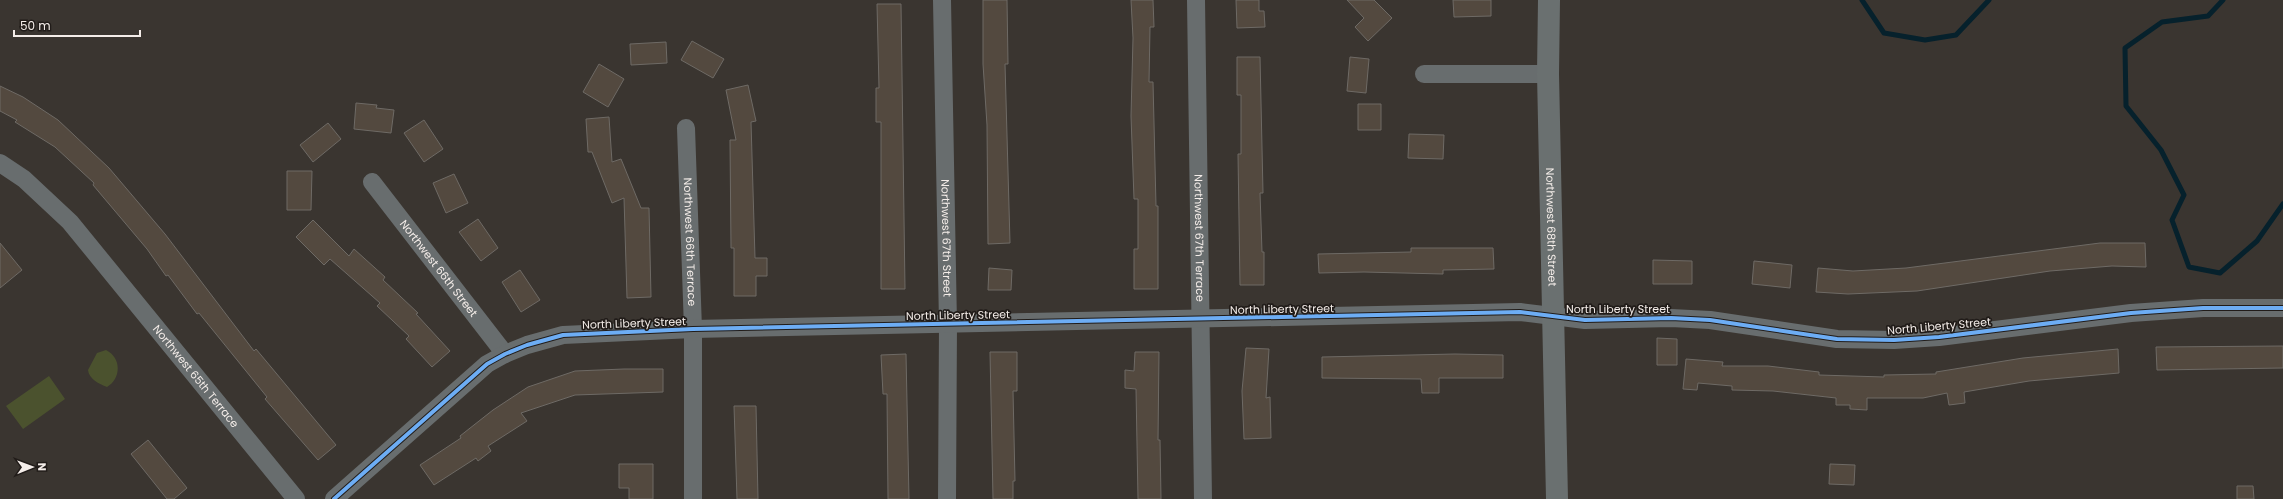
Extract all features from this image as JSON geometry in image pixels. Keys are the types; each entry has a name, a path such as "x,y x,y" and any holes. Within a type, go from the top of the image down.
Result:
{"main road":[{"name":"Northwest 68th Street","path":"1548,0 1548,74 1557,499"}],"street":[{"name":"Northwest 67th Street","path":"942,0 948,324 947,499"},
{"name":"Northwest 67th Terrace","path":"1196,0 1203,499"},
{"path":"1424,74 1548,74"},
{"name":"Northwest 66th Terrace","path":"686,128 693,329 694,499"},
{"name":"Northwest 65th Terrace","path":"0,163 24,179 56,206 296,499"},
{"name":"Northwest 66th Street","path":"372,182 505,354"},
{"name":"North Liberty Street","path":"334,499 487,364 505,354 527,345 563,335 693,329 1520,312 1585,320 1671,318 1710,320 1837,339 1894,340 1939,337 2131,313 2203,308 2283,308"}],"green space":[{"path":"106,350 115,358 118,368 115,379 107,387 92,379 88,370 97,353"},
{"path":"49,376 65,399 23,429 6,406"}],"building":[{"path":"983,0 1007,0 1008,64 1005,64 1010,243 988,244 987,125 983,64"},
{"path":"1131,0 1153,0 1154,27 1150,27 1149,82 1153,82 1156,206 1158,206 1158,289 1134,289 1134,249 1138,249 1138,199 1134,199 1131,116 1133,38"},
{"path":"1236,0 1259,0 1259,11 1264,11 1265,27 1237,28"},
{"path":"1347,0 1374,0 1392,18 1368,41 1355,27 1364,18"},
{"path":"1453,0 1491,0 1491,16 1454,17"},
{"path":"877,4 901,4 905,289 881,289 881,122 876,122 876,88 879,88"},
{"path":"692,41 724,59 713,78 681,60"},
{"path":"666,42 667,63 631,65 630,44"},
{"path":"1237,57 1260,57 1263,193 1260,193 1262,252 1264,252 1264,285 1240,285 1238,154 1241,154 1241,95 1237,95"},
{"path":"1350,57 1369,59 1366,93 1347,91"},
{"path":"599,64 624,79 608,107 583,92"},
{"path":"748,85 756,121 751,122 755,258 767,258 767,276 756,276 756,296 734,296 734,248 731,248 730,140 736,140 726,90"},
{"path":"0,86 23,97 58,120 109,168 165,234 254,351 256,349 336,445 318,460 265,399 267,397 199,313 197,314 168,275 166,276 147,249 93,185 94,183 55,147 15,122 17,120 0,111"},
{"path":"356,103 377,105 376,108 394,110 391,133 354,129"},
{"path":"1358,104 1381,104 1381,130 1358,130"},
{"path":"609,117 612,162 621,159 641,208 649,208 651,297 627,298 624,198 612,203 592,152 588,152 586,119"},
{"path":"424,120 443,149 424,162 404,133"},
{"path":"328,123 341,139 313,162 300,145"},
{"path":"1409,134 1444,135 1443,159 1408,158"},
{"path":"287,171 312,171 311,210 287,210"},
{"path":"454,174 468,203 446,213 433,183"},
{"path":"478,219 498,248 481,261 459,232"},
{"path":"313,220 349,256 354,249 385,277 383,280 418,313 416,314 450,351 432,367 406,339 409,336 377,306 380,303 330,259 324,265 296,237"},
{"path":"0,243 22,270 0,288"},
{"path":"2100,243 2145,243 2146,267 2112,266 2050,271 1917,291 1848,294 1816,292 1818,268 1853,271 1906,268"},
{"path":"1411,248 1493,248 1494,269 1443,270 1443,274 1364,272 1319,273 1318,254 1411,252"},
{"path":"1653,260 1692,261 1692,284 1653,284"},
{"path":"1754,261 1792,265 1790,288 1752,284"},
{"path":"989,268 1012,270 1011,290 988,290"},
{"path":"520,270 540,300 521,312 502,282"},
{"path":"1657,338 1677,339 1677,365 1657,365"},
{"path":"2283,346 2283,368 2157,370 2156,347"},
{"path":"1246,348 1269,349 1266,398 1270,397 1271,438 1244,439 1242,391"},
{"path":"2118,349 2119,373 2029,381 1964,392 1965,403 1949,405 1947,393 1923,398 1867,398 1867,410 1850,409 1850,405 1836,405 1836,398 1773,391 1732,390 1732,386 1698,383 1697,390 1683,389 1686,359 1723,362 1722,366 1768,366 1819,372 1819,375 1884,377 1884,375 1936,374 1936,372 2023,358"},
{"path":"990,352 1017,352 1017,391 1013,391 1015,481 1013,481 1013,499 993,499"},
{"path":"1135,352 1159,352 1158,440 1160,440 1161,499 1138,499 1136,389 1125,388 1125,370 1134,371"},
{"path":"906,354 909,499 888,499 887,394 883,394 881,355"},
{"path":"1455,354 1503,355 1503,378 1439,378 1439,393 1422,393 1421,379 1322,378 1322,357"},
{"path":"663,369 663,392 575,395 521,413 527,421 488,446 491,451 478,461 476,458 434,485 420,465 461,438 460,436 493,410 528,387 575,371"},
{"path":"734,406 756,406 758,499 737,499"},
{"path":"148,440 187,488 174,499 167,499 131,454"},
{"path":"619,464 653,464 653,499 629,499 629,488 619,488"},
{"path":"1830,464 1855,465 1854,485 1829,484"},
{"path":"2237,486 2253,486 2254,499 2237,499"}],"waterway":[{"path":"1862,0 1884,33 1925,40 1956,35 1989,0"},
{"path":"2223,0 2208,16 2162,22 2125,48 2126,106 2161,150 2184,195 2172,220 2189,267 2220,273 2257,241 2283,204"}],"cycle path":[{"path":"334,499 487,364 505,354 527,345 563,335 693,329 1520,312 1585,320 1671,318 1710,320 1837,339 1894,340 1939,337 2131,313 2203,308 2283,308"}]}
